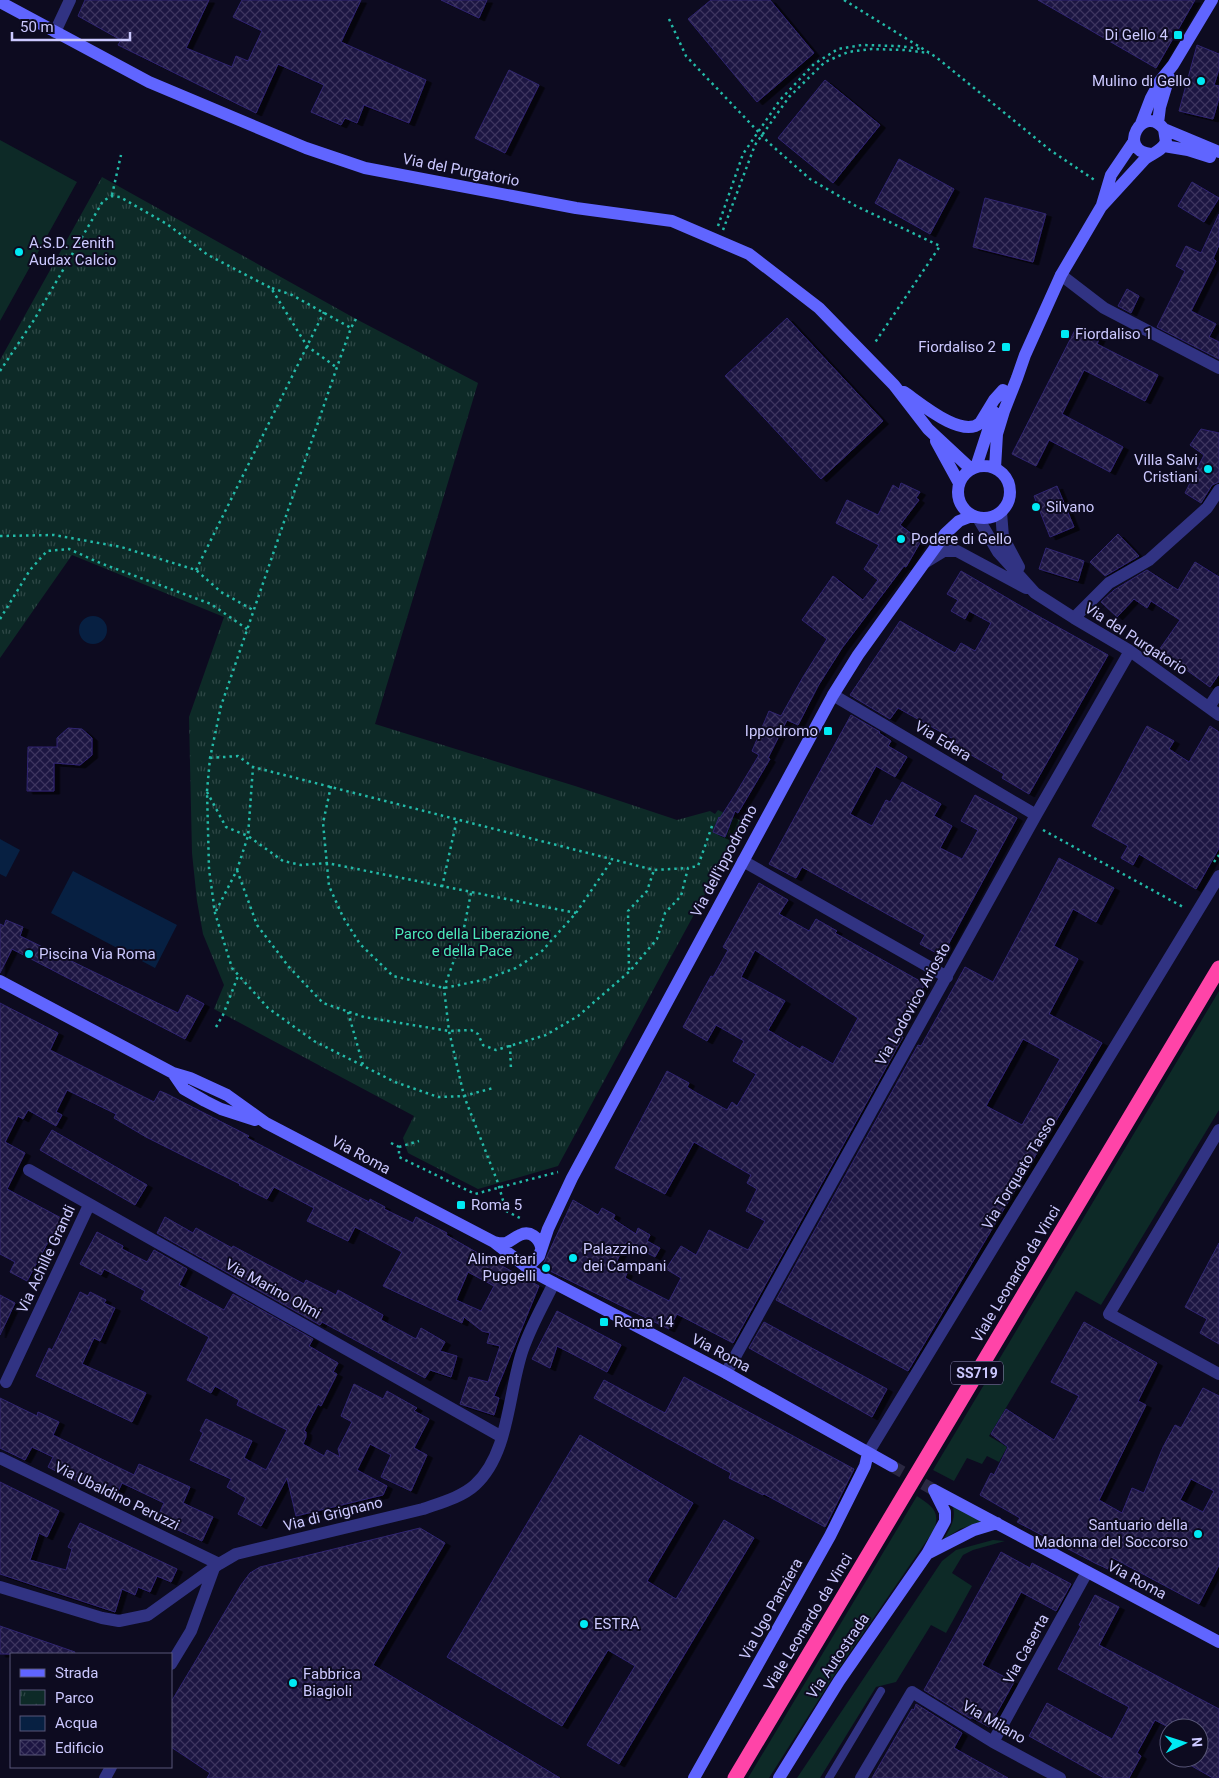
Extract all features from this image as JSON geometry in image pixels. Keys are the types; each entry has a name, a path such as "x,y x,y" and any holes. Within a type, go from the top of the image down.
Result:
{"highway":[{"name":"Viale Leonardo da Vinci","path":"735,1778 1219,968"}],"street":[{"path":"55,32 70,0"},
{"path":"1102,207 1111,175 1134,141 1135,131 1141,124 1160,81 1173,65 1212,0"},
{"name":"Via del Purgatorio","path":"0,2 149,82 306,148 365,168 576,208 672,221 749,254 819,308 894,386"},
{"path":"894,386 928,428 959,483 966,473 974,468 982,466 995,468 1000,424 1025,355 1061,275 1102,207 1152,154 1164,146 1166,138 1161,126 1160,107 1173,65"},
{"path":"1141,124 1149,121 1219,152"},
{"path":"1134,141 1142,152 1152,154"},
{"path":"1164,146 1188,150 1219,161"},
{"path":"1061,275 1104,308 1219,368"},
{"path":"894,386 949,422 967,428 977,426 1025,355"},
{"path":"974,468 1003,390"},
{"path":"928,428 974,468"},
{"name":"Via del Purgatorio","path":"995,468 1006,478 1010,485 1010,500 1001,512 1001,528 1005,543 1035,592"},
{"name":"Via del Purgatorio","path":"959,483 958,490 961,505 975,517 998,552 1035,592 1074,618 1130,651 1214,711"},
{"path":"1074,618 1110,583 1141,566 1156,554 1206,508 1219,490"},
{"path":"975,517 986,519 994,517 1001,512"},
{"name":"Via dell'ippodromo","path":"541,1248 572,1178 833,694 858,655 949,530 959,521 975,517"},
{"path":"926,562 944,551 957,551 1035,592"},
{"name":"Via Lodovico Ariosto","path":"726,1373 1036,815 1130,651"},
{"path":"1214,711 1219,692"},
{"name":"Via Edera","path":"833,694 1036,815"},
{"path":"743,861 947,977"},
{"name":"Via Torquato Tasso","path":"868,1453 1194,906 1219,876"},
{"name":"Via Roma","path":"0,981 173,1073 184,1088 205,1101 221,1109 266,1123 494,1242 554,1283 726,1373 892,1466"},
{"path":"1219,1130 1109,1314 1219,1374"},
{"name":"Via Marino Olmi","path":"29,1170 502,1437"},
{"name":"Via Achille Grandi","path":"6,1382 90,1205"},
{"path":"494,1242 502,1243 514,1239 521,1234 530,1234 538,1239 541,1248 539,1256 525,1264 510,1246 514,1239"},
{"name":"Via di Grignano","path":"0,1587 102,1618 119,1621 148,1615 216,1566 236,1554 423,1509 452,1498 475,1486 490,1467 502,1437 522,1351 554,1283"},
{"name":"Via Ugo Panziera","path":"694,1778 830,1536 866,1466 868,1453"},
{"name":"Via Ubaldino Peruzzi","path":"0,1458 216,1566"},
{"name":"Via Roma","path":"934,1490 1087,1572 1218,1639"},
{"name":"Via Autostrada","path":"779,1778 839,1681 927,1554 945,1521 944,1512 934,1490"},
{"name":"Via Autostrada","path":"927,1554 974,1530 997,1523"},
{"path":"172,1662 191,1631 216,1566"},
{"name":"Via Caserta","path":"993,1742 1087,1572"},
{"name":"Via Milano","path":"862,1778 912,1692 993,1742 1060,1778"}],"lane":[{"path":"829,1778 881,1691"}],"path":[{"path":"844,0 929,53 1050,150 1098,182"},
{"path":"669,19 686,56 769,143 810,179 856,206 940,246 874,344"},
{"path":"716,240 743,154 780,100 814,64 838,49 862,46 898,46 922,49"},
{"path":"716,240 755,145 789,97 825,62 848,52 872,49 929,53"},
{"path":"112,196 121,155"},
{"path":"0,371 34,320 103,201 112,196 120,197 167,224 208,255 271,288 292,295 351,328"},
{"path":"271,288 307,346 337,367"},
{"path":"196,570 324,312"},
{"path":"356,319 337,367 221,706 210,758 206,791 209,869 215,913 232,968 268,1008 314,1040 395,1082 438,1097 464,1096 493,1088"},
{"path":"0,536 54,535 121,547 196,570 220,592 254,611"},
{"path":"0,619 30,570 47,551 69,549 100,563 211,604 247,630"},
{"path":"210,758 238,756 253,767 654,870 698,866 712,826"},
{"path":"215,913 237,870 248,836 253,767"},
{"path":"331,786 323,823 329,886 343,917 360,944 393,976 444,988 482,980 516,968 542,951 576,913 612,860"},
{"path":"206,791 226,826 248,836 283,861 301,865 327,863 576,913"},
{"path":"442,887 457,818"},
{"path":"1041,829 1185,909 1194,906"},
{"path":"1214,863 1219,855"},
{"path":"237,870 257,925 290,967 323,1003 364,1018 449,1031 471,1030 478,1034 483,1045 496,1050 546,1035 578,1016 630,971 657,940 665,913 681,896 688,868"},
{"path":"630,971 628,911 647,891 654,870"},
{"path":"471,893 462,938 444,988 449,1031 464,1096 499,1187 506,1211 522,1219"},
{"path":"216,1027 239,976"},
{"path":"348,1012 363,1066"},
{"path":"510,1045 511,1070"},
{"path":"391,1143 399,1147 419,1140"},
{"path":"399,1147 399,1157 475,1194 558,1172"}],"green space":[{"name":"A.S.D. Zenith Audax Calcio","path":"0,140 77,182 0,321"},
{"name":"Parco della Liberazione e della Pace","path":"102,177 356,319 478,383 375,724 575,786 677,820 710,811 715,814 718,810 744,822 558,1166 478,1189 408,1153 403,1138 414,1116 214,1009 224,985 203,934 197,901 192,853 189,717 224,617 72,555 0,658 0,360"},
{"path":"1219,991 1219,1110 1101,1305 1076,1291 989,1436 1007,1447 999,1462 987,1456 982,1464 967,1458 954,1481 933,1470"},
{"path":"917,1496 930,1506 935,1513 936,1523 934,1530 835,1674 769,1778 748,1778"},
{"path":"952,1504 982,1522 960,1529 944,1539 954,1518"},
{"path":"993,1540 1005,1541 973,1550 963,1555 952,1573 972,1586 946,1633 931,1625 896,1682 876,1687 820,1778 797,1778 942,1561 956,1550"}],"water":[{"path":"93,616 103,620 107,630 103,640 93,644 83,640 79,630 83,620"},
{"path":"0,839 20,850 6,877 0,874"},
{"path":"73,871 177,925 155,968 51,913"}],"building":[{"path":"85,0 209,0 186,48 232,67 236,56 248,61 262,31 233,17 242,0 361,0 341,42 426,80 409,123 364,105 357,123 345,118 341,125 311,112 324,85 278,64 256,113 118,45 121,40 78,16"},
{"path":"441,0 487,0 479,18"},
{"path":"711,0 770,0 814,53 757,102 688,19"},
{"path":"1038,0 1195,0 1156,68"},
{"name":"Mulino di Gello","path":"1197,45 1219,54 1219,69 1214,85 1219,86 1219,98 1213,119 1179,111"},
{"path":"509,70 539,85 505,153 475,138"},
{"path":"825,80 880,125 833,183 778,138"},
{"path":"899,159 954,189 930,234 875,203"},
{"path":"1192,182 1219,198 1204,222 1178,206"},
{"path":"985,198 1046,214 1033,262 973,247"},
{"path":"1219,214 1219,245 1213,259 1216,261 1191,311 1216,324 1209,337 1219,342 1219,359 1157,327 1185,271 1176,266 1186,246 1201,253"},
{"path":"1127,289 1139,296 1131,313 1118,306"},
{"path":"787,318 883,421 821,479 725,376"},
{"path":"1077,326 1100,337 1097,344 1158,375 1145,401 1084,370 1062,414 1123,447 1110,472 1049,440 1036,466 1012,454"},
{"name":"Villa Salvi Cristiani","path":"1201,429 1219,433 1219,482 1212,485 1201,503 1185,493 1204,455 1190,445"},
{"path":"901,483 920,492 916,498 919,500 900,525 921,541 906,567 904,566 842,648 818,686 798,725 787,720 768,758 770,759 738,813 735,811 725,837 713,832 719,817 759,755 752,751 769,711 781,716 827,639 802,620 833,576 863,600 878,580 864,569 879,545 836,523 847,500 878,515 893,485 899,489"},
{"path":"1057,486 1074,527 1050,537 1034,496"},
{"path":"1118,534 1139,556 1105,576 1090,562"},
{"path":"1046,548 1084,561 1078,581 1039,569"},
{"path":"1195,562 1219,577 1219,674 1210,687 1159,650 1180,620 1151,601 1147,608 1134,599 1117,617 1101,602 1114,590 1147,570 1178,590"},
{"path":"961,571 1108,655 1029,794 1002,778 1004,774 954,745 957,741 898,708 890,719 850,695 900,621 955,653 961,643 975,651 991,623 969,611 965,619 951,611 958,600 947,594"},
{"path":"851,715 880,732 891,741 888,746 907,757 895,777 876,766 850,814 872,826 886,800 890,802 902,782 941,804 934,816 952,826 940,848 962,859 978,830 961,821 975,795 1017,818 942,956 920,944 925,935 802,867 796,878 769,864"},
{"path":"1147,726 1174,741 1169,749 1189,762 1210,726 1219,732 1219,848 1196,889 1139,854 1133,865 1121,858 1128,846 1092,826"},
{"path":"68,728 82,729 92,738 92,755 80,765 54,763 54,791 27,791 28,747 57,747 57,738"},
{"path":"1059,858 1114,888 1096,922 1073,909 1054,946 1078,959 1049,1014 1102,1043 908,1371 776,1300 918,1045 921,1046 965,967 993,982","holes":["1023,1039 1060,1059 1022,1125 986,1106"]},
{"path":"759,883 788,900 779,914 809,931 816,919 837,931 835,933 925,984 897,1033 903,1037 733,1343 677,1314 669,1329 542,1267 573,1200 598,1215 602,1208 615,1215 613,1219 636,1234 638,1228 650,1235 647,1241 660,1248 655,1257 626,1242 614,1267 627,1273 625,1278 669,1301 681,1278 666,1269 681,1246 696,1255 709,1230 748,1250 765,1221 746,1211 757,1189 747,1183 751,1175 694,1142 665,1194 615,1168 667,1071 689,1083 687,1087 727,1110 732,1102 737,1106 756,1074 733,1061 744,1041 716,1025 707,1041 683,1027 711,976 713,977 728,950 723,947","holes":["755,950 858,1018 833,1064 802,1046 800,1049 768,1030 785,1001 741,977"]},
{"path":"6,920 23,927 20,936 178,1013 187,995 204,1004 185,1039 12,949 0,973 0,924 4,926"},
{"path":"0,1003 58,1033 50,1050 154,1102 160,1091 167,1094 249,1136 247,1138 369,1202 370,1199 385,1207 384,1209 413,1223 416,1217 447,1233 446,1235 539,1286 494,1396 499,1398 494,1415 460,1404 469,1377 488,1382 500,1346 487,1343 490,1333 482,1331 464,1317 462,1323 383,1286 402,1252 355,1227 348,1241 307,1221 314,1208 274,1187 267,1199 146,1137 114,1118 116,1114 67,1090 56,1112 62,1115 56,1126 28,1110 23,1119 18,1116 5,1142 25,1153 7,1189 61,1218 27,1281 10,1272 15,1262 0,1254","holes":["468,1272 494,1286 481,1311 456,1300"]},
{"path":"52,1130 147,1185 135,1205 40,1150"},
{"path":"165,1217 193,1233 196,1228 304,1284 306,1280 336,1295 338,1290 383,1315 381,1320 416,1339 421,1328 445,1342 440,1351 457,1356 451,1377 430,1370 425,1378 322,1322 320,1325 157,1233"},
{"path":"97,1232 123,1246 122,1249 147,1262 154,1250 187,1269 179,1285 224,1310 233,1294 313,1339 309,1346 338,1363 333,1372 337,1374 321,1406 318,1404 304,1431 306,1432 306,1437 303,1444 324,1456 327,1450 340,1457 338,1449 352,1422 341,1416 354,1384 383,1399 387,1391 417,1408 414,1411 429,1419 414,1448 427,1455 411,1491 381,1477 391,1455 370,1444 357,1470 387,1486 383,1495 296,1516 287,1478 261,1526 238,1514 246,1498 227,1487 231,1479 190,1460 203,1433 200,1431 206,1419 252,1441 244,1458 266,1470 287,1430 237,1405 239,1400 215,1386 211,1393 187,1380 209,1337 141,1299 145,1291 104,1269 101,1275 80,1264"},
{"path":"1219,1243 1219,1344 1200,1333 1207,1319 1185,1307"},
{"path":"80,1292 88,1296 90,1292 106,1300 104,1303 115,1308 100,1341 94,1338 82,1364 146,1393 132,1422 36,1376 49,1348 52,1350"},
{"path":"0,1295 15,1303 0,1335"},
{"path":"557,1311 621,1345 607,1372 557,1346 550,1368 532,1359"},
{"path":"764,1322 887,1389 872,1417 749,1348"},
{"path":"1084,1322 1157,1363 1138,1401 1146,1405 1099,1500 1122,1513 1132,1488 1144,1493 1163,1447 1175,1425 1181,1428 1203,1388 1219,1396 1219,1565 1199,1604 1113,1558 1108,1569 1095,1563 1017,1522 1020,1518 980,1495 991,1473 994,1475 1008,1447 991,1434 1006,1409 1054,1440 1079,1396 1051,1382","holes":["1191,1479 1214,1491 1203,1512 1180,1500"]},
{"path":"684,1377 854,1469 825,1527 764,1494 729,1478 731,1473 594,1398 604,1380 665,1413"},
{"path":"0,1398 37,1416 38,1412 59,1422 53,1435 134,1475 139,1464 190,1487 183,1503 213,1517 202,1541 156,1520 164,1503 122,1483 114,1500 48,1467 53,1457 32,1447 25,1460 0,1448"},
{"name":"ESTRA","path":"580,1435 693,1503 647,1581 676,1599 724,1520 754,1538 619,1764 587,1745 635,1666 608,1650 562,1726 447,1657"},
{"path":"0,1482 59,1511 47,1537 39,1533 30,1560 66,1570 72,1549 68,1547 80,1523 177,1569 171,1582 157,1576 150,1592 138,1587 135,1595 122,1589 115,1612 0,1574"},
{"name":"Fabbrica Biagioli","path":"420,1528 445,1543 373,1665 560,1778 207,1778 210,1773 172,1748 172,1700 241,1585 250,1573 260,1567"},
{"path":"1001,1552 1030,1568 1032,1563 1071,1584 1056,1611 1021,1592 982,1665 1014,1682 989,1727 971,1717 971,1719 924,1690"},
{"path":"1095,1595 1119,1607 1099,1645 1219,1709 1219,1778 1213,1778 1195,1768 1209,1768 1209,1718 1159,1718 1159,1722 1155,1720 1137,1753 1141,1756 1129,1778 1104,1778 1029,1736 1047,1703 1112,1739 1129,1707 1058,1669 1081,1626 1079,1625"},
{"path":"0,1626 75,1652 74,1653 0,1654"},
{"path":"916,1704 962,1733 954,1748 1008,1778 872,1778"}],"tunnel":[{"path":"892,1466 934,1490"}],"place":[{"name":"Di Gello 4","path":"1178,35"},
{"name":"Mulino di Gello","path":"1201,81"},
{"name":"A.S.D. Zenith Audax Calcio","path":"19,252"},
{"name":"Fiordaliso 1","path":"1065,334"},
{"name":"Fiordaliso 2","path":"1006,347"},
{"name":"Villa Salvi Cristiani","path":"1208,469"},
{"name":"Silvano","path":"1036,507"},
{"name":"Podere di Gello","path":"901,539"},
{"name":"Ippodromo","path":"828,731"},
{"name":"Piscina Via Roma","path":"29,954"},
{"name":"Roma 5","path":"461,1205"},
{"name":"Palazzino dei Campani","path":"573,1258"},
{"name":"Alimentari Puggelli","path":"546,1268"},
{"name":"Roma 14","path":"604,1322"},
{"name":"Santuario della Madonna del Soccorso","path":"1198,1534"},
{"name":"ESTRA","path":"584,1624"},
{"name":"Fabbrica Biagioli","path":"293,1683"}]}
